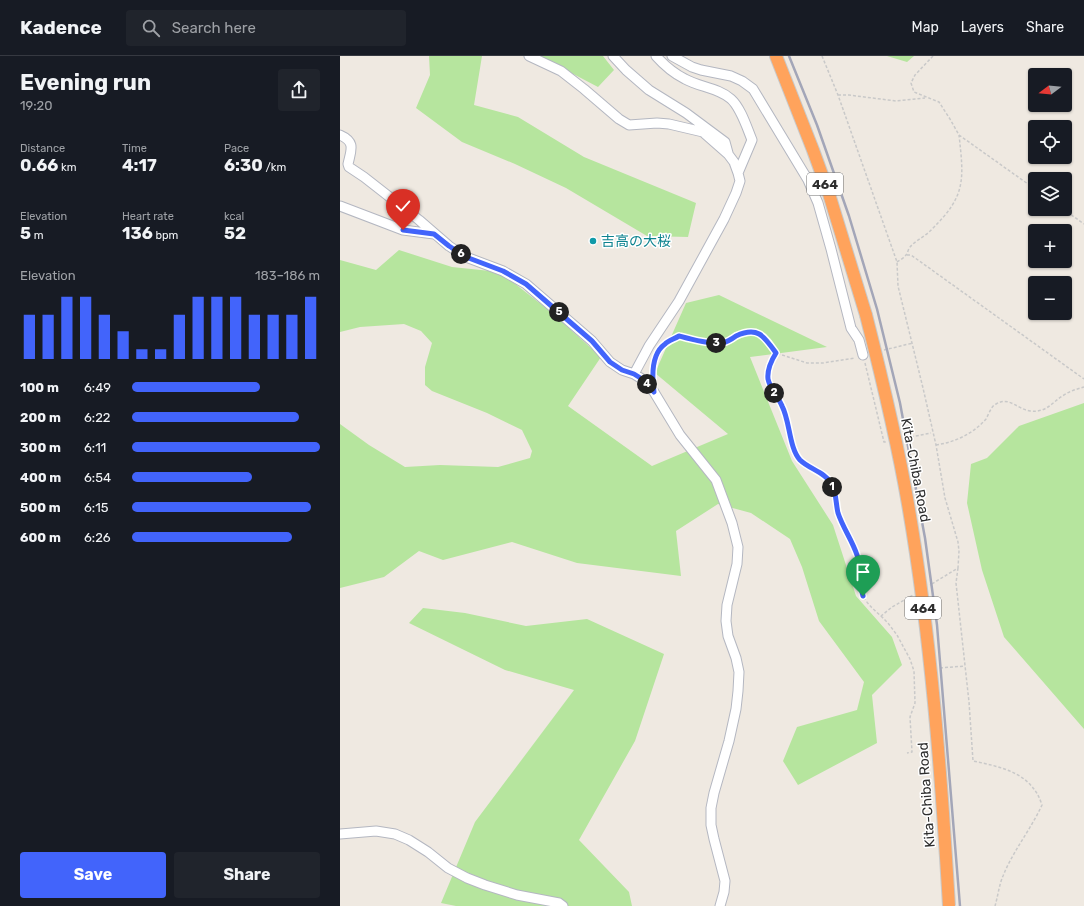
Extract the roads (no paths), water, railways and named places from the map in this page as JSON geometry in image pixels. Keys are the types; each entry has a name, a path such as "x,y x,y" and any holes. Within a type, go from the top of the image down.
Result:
{"highway":[{"name":"Kita-Chiba Road","path":"776,56 829,194 866,315 897,445 918,566 935,710 948,906"}],"street":[{"path":"529,56 562,71 619,119 629,125 669,124 703,132 728,154 734,162 738,173 740,181 724,219 679,301 649,346 634,374"},
{"path":"613,56 626,70 649,90 686,113 725,142 728,154"},
{"path":"656,56 685,79 724,94 736,105 752,140 738,173"},
{"path":"672,56 692,67 731,76 742,81 753,89 808,180 818,203 851,328 859,340 863,355"},
{"path":"340,135 350,140 352,146 348,164 349,167 419,220 449,246 466,257 503,271 526,284 592,341 610,362 622,370 634,374 642,379 654,392 680,435 716,480 732,523 738,547 737,564 727,605 726,621 728,636 736,658 739,672 736,709 730,741 710,808 711,825 725,881 720,906"},
{"path":"340,206 403,230 434,234"},
{"path":"340,834 376,831 395,834 409,840 428,852 448,868 467,878 511,893 559,903 563,906"}],"railway":[{"path":"789,56 817,125 849,216 877,309 900,403 925,538 937,625 960,906"}],"place":[{"name":"吉高の大桜","path":"593,241"}]}
